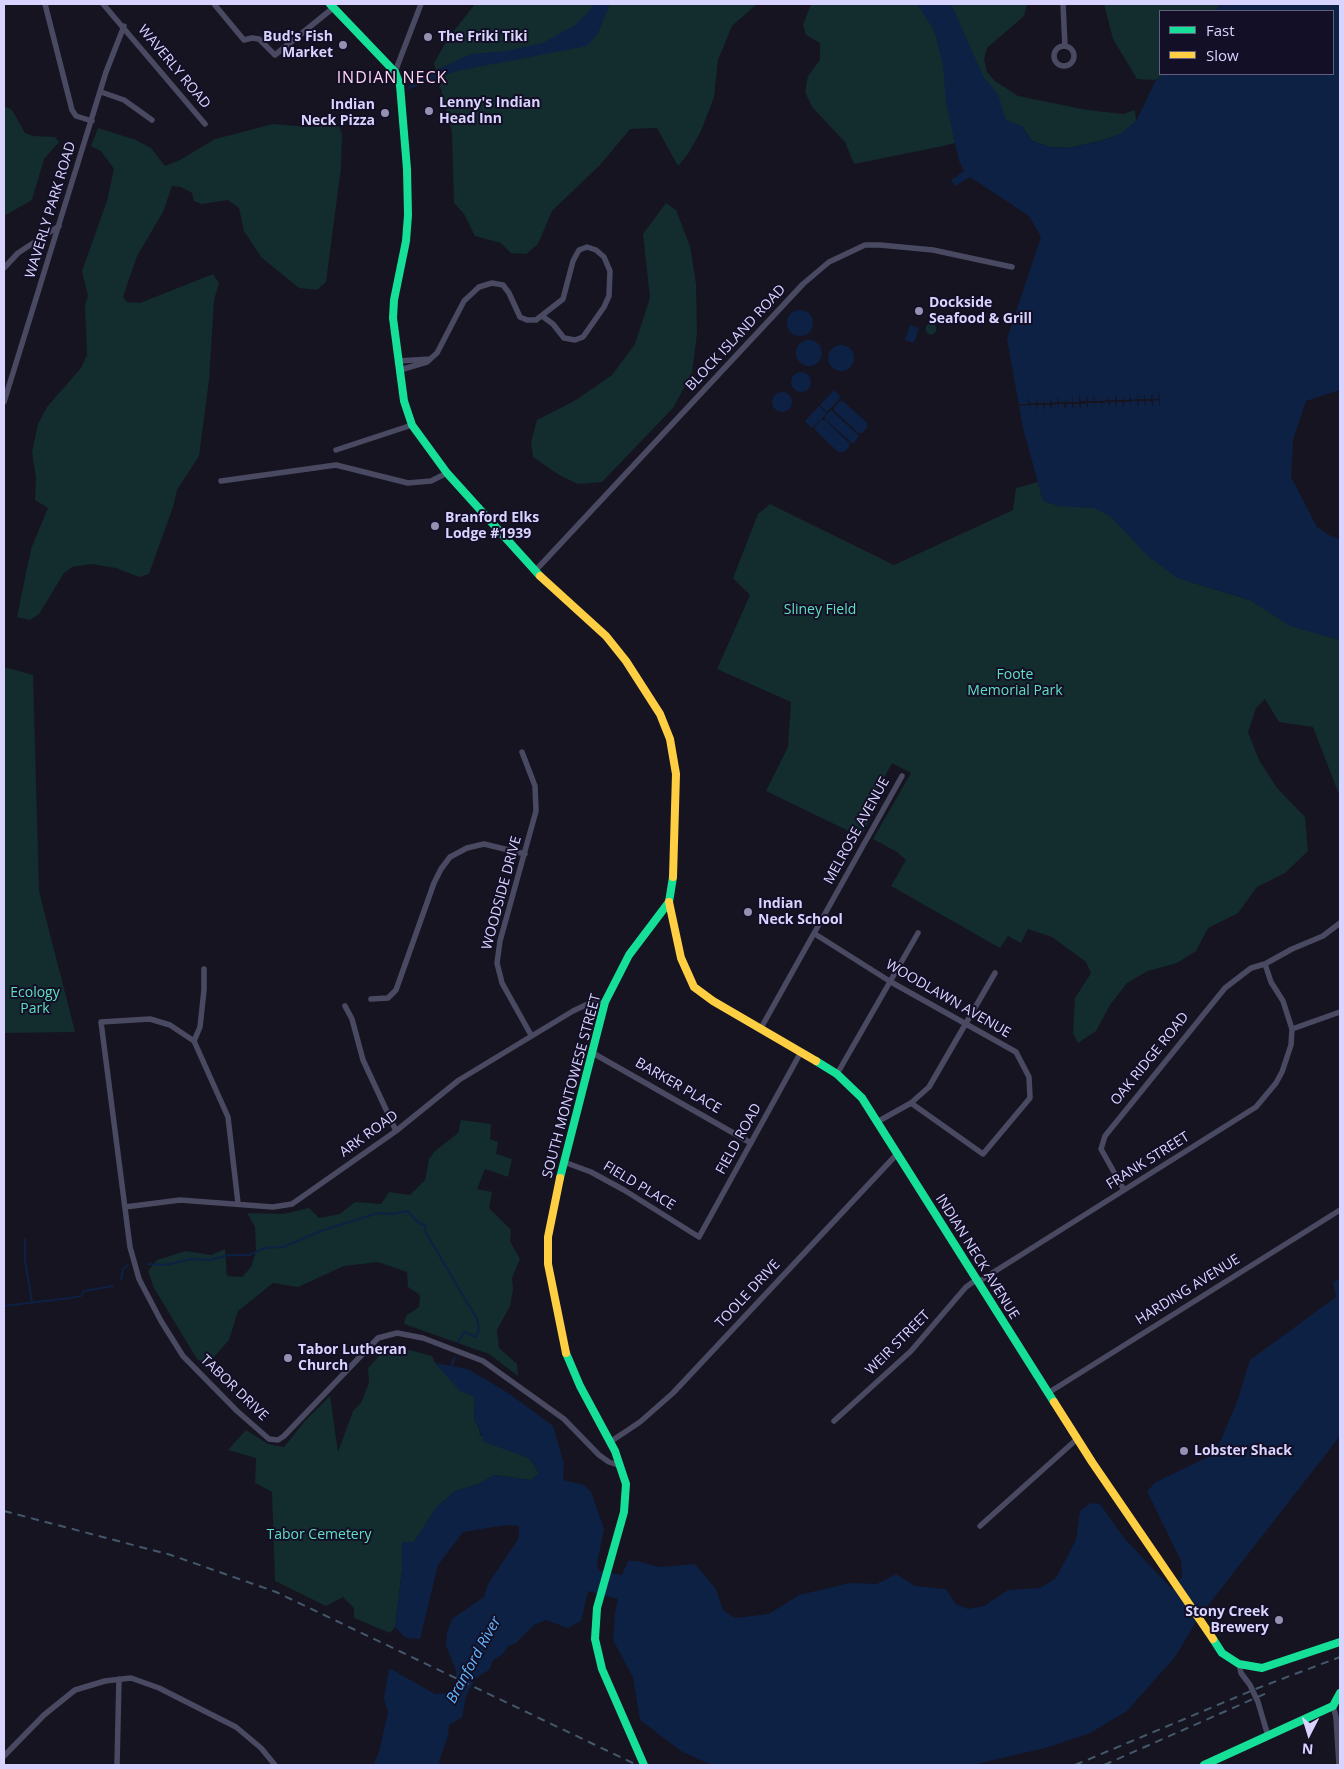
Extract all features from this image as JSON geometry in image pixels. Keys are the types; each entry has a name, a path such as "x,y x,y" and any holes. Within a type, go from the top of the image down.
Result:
{"main road":[{"path":"332,6 395,72"},
{"name":"SOUTH MONTOWESE STREET","path":"395,72 400,85 401,95 408,215 406,242 394,300 393,318 404,401 412,425 447,473 535,571 606,636 621,654 646,690 667,732 676,774 674,864 669,902 629,955 605,1002 564,1162 548,1238 548,1264 564,1344 572,1368 621,1466 626,1484 626,1503 600,1598 595,1639 598,1661 644,1765"},
{"name":"INDIAN NECK AVENUE","path":"669,902 681,958 694,987 713,1001 837,1074 862,1098 1078,1439 1222,1653 1239,1664"},
{"path":"1239,1664 1254,1667 1270,1667 1340,1642"},
{"path":"1204,1765 1333,1706 1340,1693"}],"street":[{"path":"44,4 72,110 76,116 92,121"},
{"name":"WAVERLY ROAD","path":"103,4 124,26 205,124"},
{"path":"214,4 244,40 259,39 276,55 332,6"},
{"path":"395,72 421,4"},
{"path":"1063,4 1065,46"},
{"name":"WAVERLY PARK ROAD","path":"4,402 58,226 124,26"},
{"path":"101,92 124,100 152,120"},
{"path":"4,268 18,253 58,226"},
{"name":"BLOCK ISLAND ROAD","path":"535,571 803,284 829,262 865,245 880,245 933,250 1012,267"},
{"path":"400,370 418,366 430,359 441,346 464,301 480,287 492,283 502,285 509,293 520,317 527,320 536,320 564,299 573,261 579,250 587,247 596,250 604,257 610,271 609,296 604,307 583,337 575,340 564,338 553,324 542,316"},
{"path":"398,361 430,359"},
{"path":"336,450 412,425"},
{"path":"221,481 336,465 408,483 431,481 447,473"},
{"name":"WOODSIDE DRIVE","path":"522,752 535,786 534,822 500,941 497,964 502,983 531,1035"},
{"name":"MELROSE AVENUE","path":"760,1028 815,934 902,776"},
{"path":"371,999 388,998 398,987 434,883 440,869 450,857 467,848 484,844 525,854"},
{"name":"OAK RIDGE ROAD","path":"1124,1190 1101,1149 1105,1136 1225,988 1251,968 1265,964 1292,949 1323,936 1340,923"},
{"path":"837,1074 918,933"},
{"name":"WOODLAWN AVENUE","path":"815,934 891,982 1016,1052 1029,1077 1030,1098 983,1154 911,1103"},
{"path":"1265,964 1271,982 1283,1001 1292,1029 1340,1012"},
{"path":"204,969 200,1027 194,1041 228,1117 238,1203"},
{"path":"878,1122 911,1103 929,1087 995,973"},
{"name":"ARK ROAD","path":"125,1207 180,1200 273,1207 292,1204 396,1131 459,1080 531,1035 583,1006 598,1001 605,1002"},
{"path":"345,1006 352,1019 363,1060 396,1131"},
{"name":"TABOR DRIVE","path":"194,1041 170,1025 150,1020 101,1022 132,1257 139,1279 172,1341 183,1356 237,1411 269,1439 278,1440 378,1338 397,1333 423,1338 483,1361 564,1419 599,1455 609,1462 621,1466"},
{"name":"FRANK STREET","path":"977,1281 1256,1107 1276,1083 1282,1072 1291,1045 1292,1029"},
{"name":"BARKER PLACE","path":"591,1052 751,1144"},
{"name":"FIELD ROAD","path":"699,1237 801,1052"},
{"name":"TOOLE DRIVE","path":"610,1442 640,1422 673,1393 897,1154"},
{"name":"FIELD PLACE","path":"564,1162 591,1172 624,1190 699,1237"},
{"name":"HARDING AVENUE","path":"1048,1393 1340,1210"},
{"name":"WEIR STREET","path":"834,1421 911,1351 966,1287 977,1281"},
{"path":"980,1526 1078,1439"},
{"name":"INDIAN NECK AVENUE","path":"1239,1664 1241,1673 1250,1685 1258,1702 1268,1736"},
{"path":"4,1756 44,1715 75,1690 105,1680 130,1678 159,1688 236,1727 261,1748 275,1765"},
{"path":"117,1765 119,1679"},
{"path":"1333,1706 1336,1717 1338,1765"}],"green space":[{"path":"475,4 757,4 732,26 718,60 714,97 701,131 688,154 678,166 657,128 630,129 600,165 552,211 538,244 526,254 511,253 501,243 475,236 464,214 454,203 452,132 434,63 449,37"},
{"path":"811,4 1027,4 1024,16 987,48 984,59 987,72 995,81 1018,96 1087,110 1123,114 1135,110 1136,121 1121,134 1069,148 1050,147 1032,141 1022,126 943,146 854,164 845,142 812,107 805,92 808,76 820,60 820,43 806,35 803,25"},
{"path":"1104,4 1219,4 1216,10 1159,10 1159,75 1164,75 1156,80 1137,79 1113,39"},
{"path":"4,106 12,110 25,133 33,136 55,137 59,142 44,159 32,200 4,216"},
{"path":"273,124 310,127 330,124 339,126 342,134 341,168 326,282 317,290 299,288 261,257 244,231 239,208 228,200 202,204 194,201 192,193 181,187 172,186 163,212 137,256 123,297 127,302 140,303 213,274 219,283 214,300 209,380 199,456 177,490 173,507 149,574 139,577 116,568 91,564 72,567 64,573 39,614 30,620 17,617 31,549 48,508 35,500 36,478 32,452 38,424 47,407 81,368 87,355 85,305 88,296 82,271 107,201 114,169 101,151 91,146 98,128 136,140 151,148 165,166 180,160 215,139"},
{"path":"666,203 676,210 690,246 696,284 697,333 692,373 673,408 602,482 578,484 559,475 533,457 531,442 537,420 576,400 612,375 635,344 650,298 643,234"},
{"path":"929,324 933,324 936,329 935,333 929,334 926,331 926,327"},
{"path":"1038,482 1042,497 1101,498 1194,583 1250,600 1293,626 1340,640 1340,797 1313,727 1279,722 1265,699 1256,708 1248,732 1259,760 1277,788 1305,817 1308,851 1285,873 1257,887 1238,913 1208,928 1196,951 1177,963 1148,971 1127,983 1110,1005 1096,1031 1078,1043 1073,1033 1075,998 1091,973 1086,962 1052,937 1028,929 1021,943 1008,936 1000,948 891,886 906,860 897,852 873,839 911,773 892,763 870,804 876,808 861,837 766,791 788,747 791,702 717,669 750,595 733,578 758,514 770,504 894,565 1013,510 1016,488"},
{"name":"Ecology Park","path":"4,667 33,675 39,891 75,1032 4,1033"},
{"path":"461,1120 491,1124 490,1139 498,1142 496,1154 512,1159 508,1177 485,1169 477,1189 492,1192 489,1208 511,1230 510,1241 520,1259 512,1278 513,1290 510,1306 497,1330 499,1348 517,1364 518,1376 489,1354 404,1324 406,1316 419,1307 420,1295 408,1287 407,1272 378,1262 344,1266 298,1287 273,1283 238,1311 229,1340 207,1365 197,1359 154,1288 148,1271 157,1260 186,1251 211,1255 225,1249 227,1276 242,1277 251,1267 256,1252 255,1227 247,1213 283,1214 309,1208 319,1218 340,1214 355,1202 381,1204 389,1192 410,1195 425,1180 429,1159 435,1151 458,1133"},
{"name":"Tabor Cemetery","path":"402,1348 432,1356 435,1363 475,1397 474,1420 479,1428 480,1435 529,1458 539,1473 531,1480 494,1475 479,1484 455,1491 436,1508 414,1542 402,1543 402,1571 395,1627 390,1633 354,1618 354,1608 343,1597 326,1606 275,1581 272,1492 255,1483 256,1458 228,1450 246,1430 268,1444 284,1447 304,1422 330,1396 338,1452 353,1411 361,1403 369,1383 368,1368 380,1355"}],"water":[{"path":"593,4 610,4 598,33 587,46 457,71 406,90 414,80 471,54 506,51 543,43 575,25 589,12"},
{"path":"917,4 951,4 983,76 998,94 1006,120 1022,126 1032,141 1050,147 1069,148 1104,140 1122,133 1136,121 1156,80 1164,75 1334,75 1334,10 1216,10 1219,4 1340,4 1340,390 1306,401 1293,440 1291,477 1317,527 1329,535 1340,539 1340,640 1290,626 1250,600 1177,578 1148,556 1110,516 1093,508 1058,506 1043,501 1023,428 1007,339 1041,237 1029,216 970,177 955,186 951,180 964,171 959,161 946,103 943,65 934,30"},
{"path":"800,310 809,314 813,323 809,332 800,336 791,332 787,323 791,314"},
{"path":"910,325 919,328 914,343 905,340"},
{"path":"809,340 818,344 822,353 818,362 809,366 800,362 796,353 800,344"},
{"path":"841,345 850,349 854,358 850,367 841,371 832,367 828,358 832,349"},
{"path":"801,372 808,375 811,382 808,389 801,392 794,389 791,382 794,375"},
{"path":"834,390 841,397 827,412 820,405"},
{"path":"782,392 789,395 792,402 789,409 782,412 775,409 772,402 775,395"},
{"path":"840,401 843,401 867,423 867,428 862,433 858,433 834,410 834,407"},
{"path":"819,406 827,413 812,428 805,421"},
{"path":"831,410 859,436 853,444 824,418"},
{"path":"821,420 825,420 849,443 849,447 844,452 838,452 815,430 815,427"},
{"name":"Branford River","path":"1340,1279 1340,1436 1199,1617 1175,1657 1127,1711 1090,1733 1045,1748 972,1765 716,1765 707,1763 681,1751 640,1720 633,1677 613,1640 618,1599 588,1591 581,1621 568,1628 546,1620 534,1625 516,1643 508,1646 503,1654 493,1660 489,1670 475,1679 466,1696 462,1717 449,1725 448,1736 439,1761 441,1765 374,1764 379,1752 388,1712 384,1699 389,1668 435,1694 448,1693 456,1683 456,1670 446,1646 447,1632 452,1619 484,1597 488,1584 519,1538 519,1526 506,1525 463,1532 438,1565 420,1639 406,1638 395,1627 402,1571 402,1542 414,1542 436,1508 455,1491 479,1484 494,1475 531,1480 539,1473 529,1458 484,1442 474,1420 475,1397 460,1391 435,1363 468,1369 511,1395 553,1426 564,1464 563,1480 584,1485 591,1492 604,1529 597,1564 599,1571 622,1575 628,1561 637,1561 659,1567 695,1564 716,1589 723,1610 735,1618 769,1614 799,1595 850,1583 877,1584 896,1574 915,1586 946,1589 956,1604 968,1609 984,1606 1008,1590 1040,1588 1056,1578 1076,1540 1080,1511 1091,1503 1100,1504 1125,1539 1172,1589 1182,1577 1181,1561 1147,1491 1156,1482 1212,1455 1220,1442 1237,1402 1250,1360 1336,1297 1333,1282"}],"pier":[{"path":"1159,392 1160,406 1158,400 1153,401 1153,407 1151,401 1146,401 1146,407 1144,401 1139,401 1138,407 1137,401 1131,401 1131,408 1130,402 1124,402 1124,408 1122,402 1117,402 1117,408 1115,402 1110,402 1110,409 1108,402 1102,403 1102,409 1101,403 1095,403 1095,409 1094,403 1088,403 1088,409 1086,403 1081,404 1081,410 1079,404 1074,404 1073,410 1072,404 1067,404 1065,410 1064,404 1059,404 1059,410 1058,404 1052,405 1051,411 1050,405 1045,405 1043,411 1043,405 1038,405 1036,411 1036,405 1030,405 1029,412 1029,405 1016,406 1016,404 1028,404 1028,397 1030,403 1036,403 1036,397 1037,403 1043,403 1043,397 1044,403 1050,403 1050,397 1052,403 1057,402 1057,396 1059,402 1065,402 1065,396 1066,402 1072,402 1072,396 1073,402 1079,402 1079,395 1081,401 1086,401 1087,395 1088,401 1093,401 1094,395 1095,401 1101,401 1101,395 1102,401 1108,400 1108,394 1109,400 1115,400 1116,394 1117,400 1123,400 1123,394 1124,400 1129,400 1131,393 1131,400 1137,399 1137,393 1138,399 1144,399 1144,393 1145,399 1151,399 1152,393 1153,399 1158,399"}],"waterway":[{"path":"148,1264 166,1265 191,1259 210,1260 229,1255 250,1255 264,1248 283,1247 321,1231 378,1213 392,1214 407,1211 419,1223 425,1225 426,1233 477,1319 479,1328 476,1337 464,1332 458,1342"},
{"path":"25,1239 25,1261 32,1302"},
{"path":"121,1279 123,1269 128,1265"},
{"path":"4,1306 81,1296 84,1291 113,1286"},
{"path":"451,1366 455,1357"}],"railway":[{"path":"4,1511 171,1555 276,1592 637,1765"},
{"path":"1075,1765 1258,1688 1340,1657"},
{"path":"1104,1765 1269,1692"}],"traffic: fast":[{"path":"330,4 395,72 400,85 407,169 408,215 406,241 394,300 393,318 404,401 412,425 447,473 540,576"},
{"path":"560,1178 605,1002 629,955 669,902 673,877"},
{"path":"816,1061 837,1074 862,1098 1054,1402"},
{"path":"566,1353 580,1386 615,1451 626,1484 624,1512 597,1608 595,1639 602,1669 644,1765"},
{"path":"1213,1639 1222,1653 1239,1664 1262,1668 1340,1642"},
{"path":"1204,1765 1333,1706 1340,1693"}],"traffic: slow":[{"path":"540,576 606,636 626,661 660,714 670,739 676,774 673,877"},
{"path":"669,902 681,958 694,987 713,1001 816,1061"},
{"path":"560,1178 548,1237 548,1264 566,1353"},
{"path":"1054,1402 1092,1462 1213,1639"}],"place":[{"name":"The Friki Tiki","path":"428,37"},
{"name":"Bud's Fish Market","path":"343,45"},
{"name":"Lenny's Indian Head Inn","path":"429,111"},
{"name":"Indian Neck Pizza","path":"385,113"},
{"name":"Dockside Seafood & Grill","path":"919,311"},
{"name":"Branford Elks Lodge #1939","path":"435,526"},
{"name":"Indian Neck School","path":"748,912"},
{"name":"Tabor Lutheran Church","path":"288,1358"},
{"name":"Lobster Shack","path":"1184,1451"},
{"name":"Stony Creek Brewery","path":"1279,1620"}],"district":[{"name":"INDIAN NECK","path":"392,78"}],"park label":[{"name":"Sliney Field","path":"820,610"},
{"name":"Foote Memorial Park","path":"1015,684"}]}
